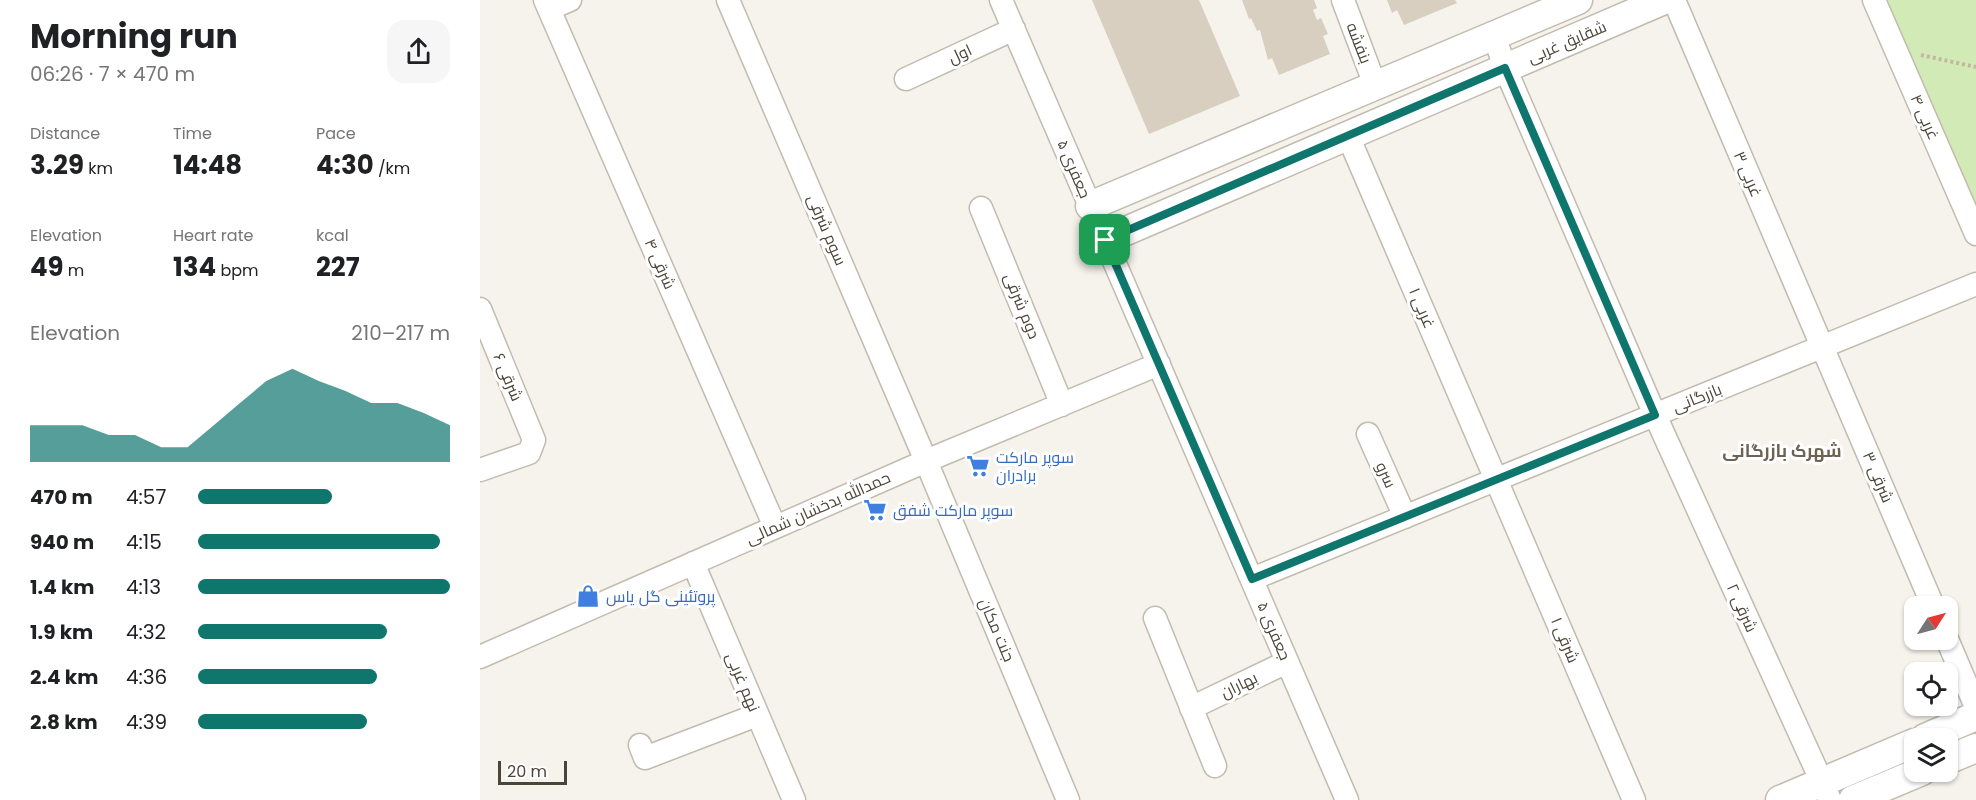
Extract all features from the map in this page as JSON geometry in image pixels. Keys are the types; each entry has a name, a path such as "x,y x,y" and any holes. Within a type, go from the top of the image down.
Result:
{"street":[{"path":"547,4 570,0"},
{"name":"سوم شرقی","path":"728,0 926,461"},
{"name":"جعفری ۵","path":"1001,0 1347,800"},
{"name":"بنفشه","path":"1343,0 1376,85"},
{"path":"1090,206 1578,0"},
{"name":"شقایق غربی","path":"1105,240 1664,0"},
{"name":"۳ غربی","path":"1674,0 1822,347"},
{"name":"۴ غربی","path":"1874,0 1976,234"},
{"name":"۴ شرقی","path":"547,4 774,527"},
{"name":"اول","path":"906,79 1014,29"},
{"name":"۲ شرقی","path":"1494,35 1505,68 1655,415 1825,791"},
{"name":"۱ غربی","path":"1348,135 1496,480"},
{"name":"دوم شرقی","path":"981,208 1062,405"},
{"name":"بازرگانی","path":"1252,579 1976,284"},
{"name":"۶ شرقی","path":"480,309 534,440 534,446 529,453 480,470"},
{"name":"۳ شرقی","path":"1822,347 1929,596"},
{"name":"حمدالله بدخشان شمالی","path":"480,657 926,461 1159,364"},
{"name":"سرو","path":"1368,434 1405,517"},
{"name":"جنت مکان","path":"926,461 1068,800"},
{"name":"۱ شرقی","path":"1496,480 1634,800"},
{"name":"نهم غربی","path":"693,563 794,800"},
{"path":"1155,618 1215,766"},
{"path":"1952,650 1976,707"},
{"name":"بهاران","path":"1191,708 1287,662"},
{"path":"640,746 645,758 757,715"},
{"path":"1948,728 1976,716"},
{"path":"1780,800 1825,791 1904,748"},
{"path":"1958,755 1976,748"},
{"path":"1853,800 1904,779"}],"path":[{"path":"1895,50 1976,67"}],"green space":[{"path":"1887,0 1976,0 1976,207"}],"building":[{"path":"1092,0 1199,0 1240,96 1149,134"},
{"path":"1242,0 1314,0 1317,8 1313,10 1317,20 1321,18 1328,34 1323,36 1330,54 1279,75 1272,58 1268,60 1260,30 1257,31 1251,18 1249,19"},
{"path":"1387,0 1455,0 1457,3 1404,25 1397,10 1392,13"}],"place":[{"name":"سوپر مارکت برادران","path":"978,466"},
{"name":"سوپر مارکت شفق","path":"875,510"},
{"name":"پروتئینی گل یاس","path":"588,596"}],"district":[{"name":"شهرک بازرگانی","path":"1782,450"}],"route":[{"path":"1505,68 1655,415 1252,579 1105,240 1505,68"}]}
